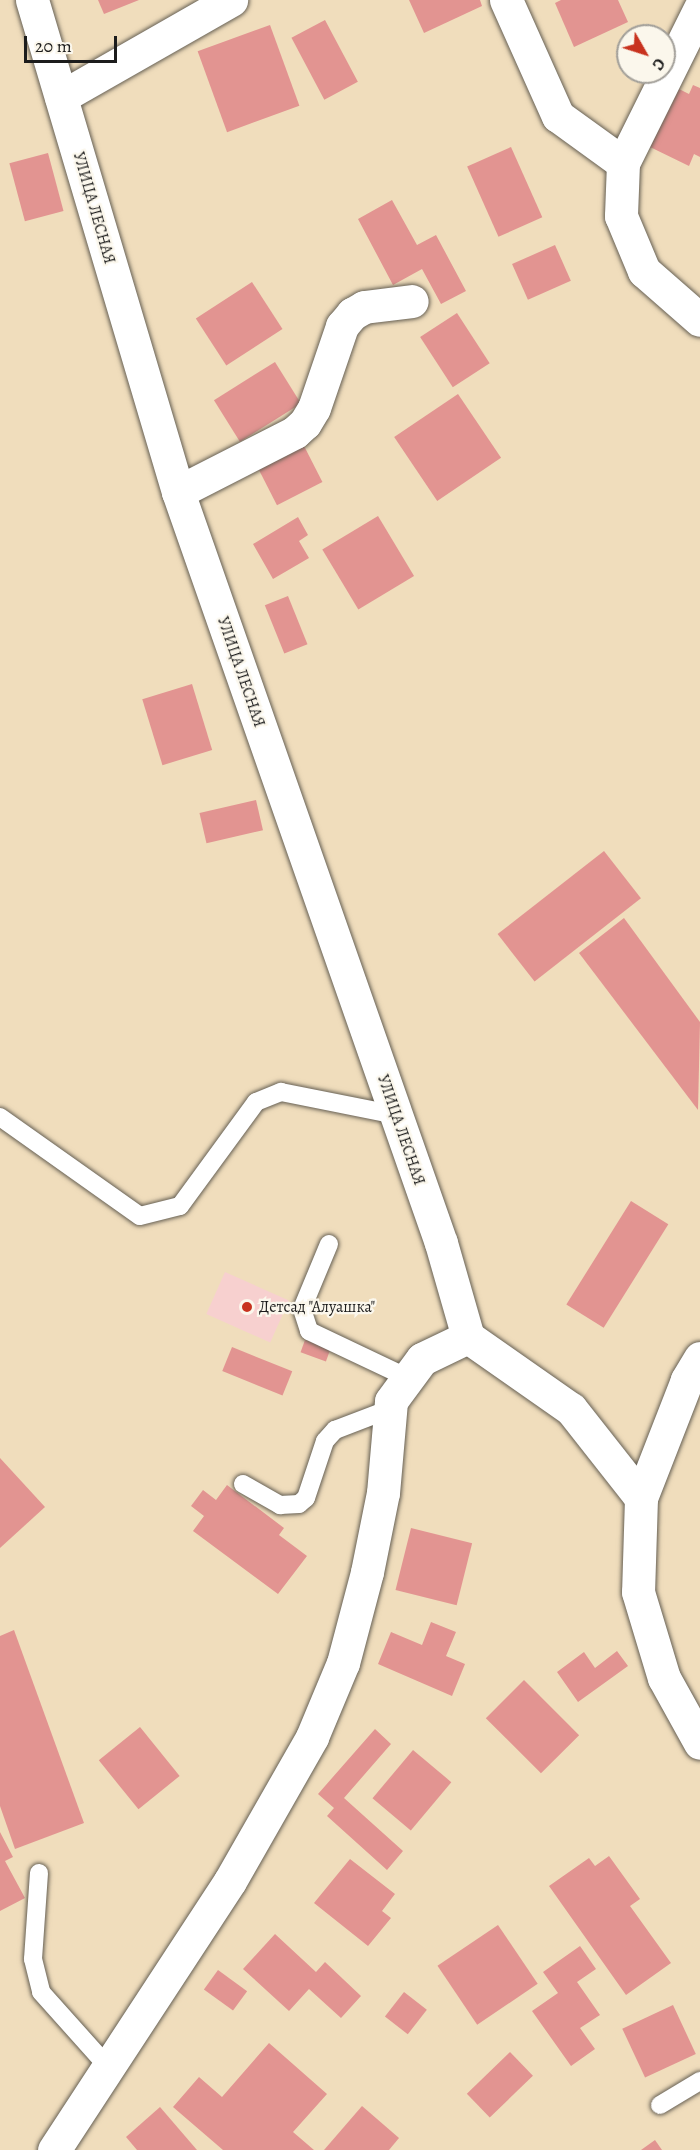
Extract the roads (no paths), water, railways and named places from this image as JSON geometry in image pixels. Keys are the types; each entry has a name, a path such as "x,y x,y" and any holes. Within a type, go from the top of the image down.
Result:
{"street":[{"name":"УЛИЦА ЛЕСНАЯ","path":"32,0 178,492 441,1243 468,1337"},
{"path":"61,97 231,0"},
{"path":"506,0 558,116 623,163"},
{"path":"700,8 623,163 621,216 644,270 700,320"},
{"path":"178,492 295,432 305,423 314,408 342,326 352,314 364,308 412,301"},
{"path":"54,2150 230,1881 312,1737 343,1663 367,1572 383,1492 391,1401 422,1359 468,1337 571,1409 641,1498"},
{"path":"700,1358 687,1380 641,1498 638,1593 664,1678 700,1743"}],"lane":[{"path":"0,1117 140,1216 180,1206 256,1102 281,1092 396,1115"},
{"path":"329,1244 303,1309 309,1331 408,1378"},
{"path":"243,1484 280,1505 300,1504 306,1498 325,1441 335,1430 390,1409"},
{"path":"39,1873 33,1959 41,1992 108,2067"},
{"path":"660,2105 700,2080"}],"place":[{"name":"Детсад \"Алуашка\"","path":"247,1307"}]}
